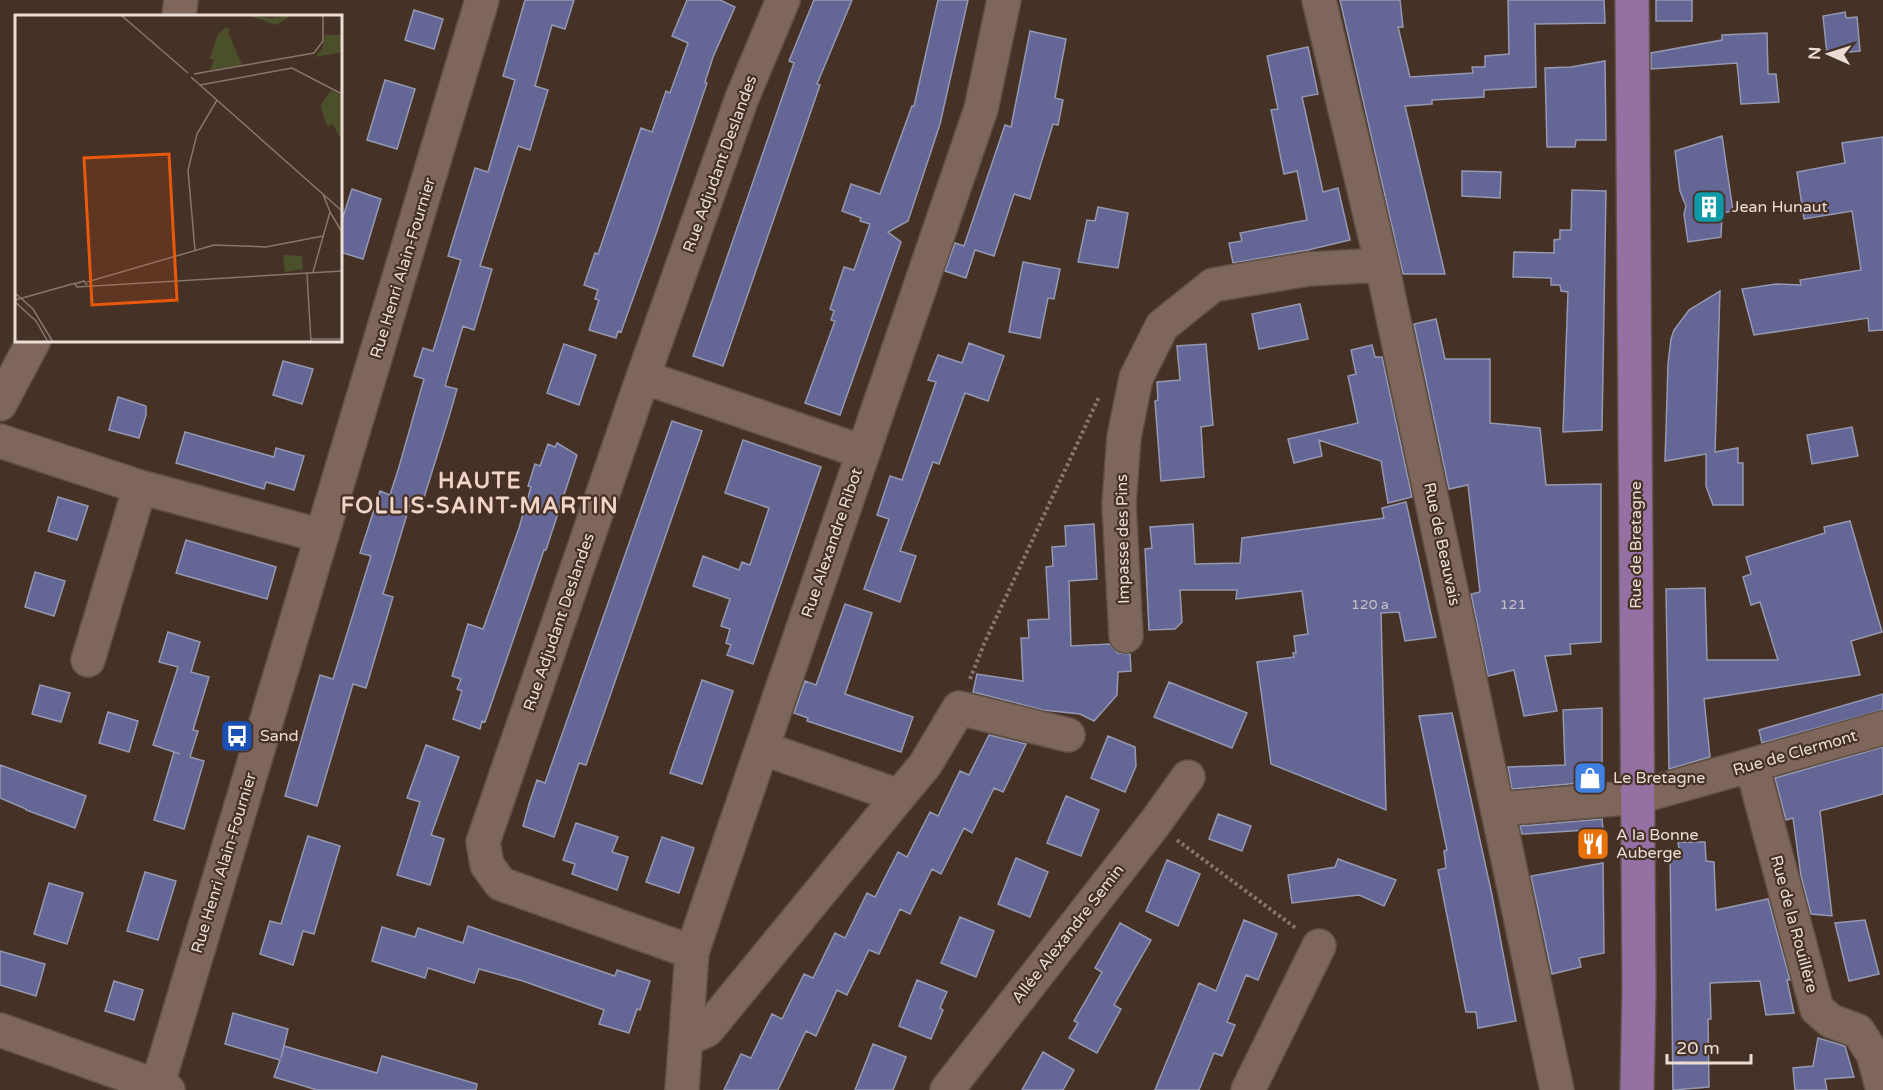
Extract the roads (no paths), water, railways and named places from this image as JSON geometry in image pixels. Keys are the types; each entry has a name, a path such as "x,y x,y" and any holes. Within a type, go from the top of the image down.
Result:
{"main road":[{"name":"Rue de Bretagne","path":"1632,0 1639,990 1637,1090"}],"street":[{"path":"179,15 181,0"},
{"name":"Rue Henri Alain-Fournier","path":"163,1089 322,536 482,0"},
{"name":"Rue Adjudant Deslandes","path":"692,952 501,884 487,865 483,842 742,98 783,0"},
{"name":"Rue Alexandre Ribot","path":"682,1090 692,952 981,108 1004,0"},
{"name":"Rue de Beauvais","path":"1319,0 1382,265 1557,1090"},
{"name":"Impasse des Pins","path":"1125,636 1119,504 1124,437 1136,378 1162,326 1212,285 1308,269 1382,265"},
{"path":"0,404 33,342"},
{"path":"643,377 863,452"},
{"path":"0,441 140,487 322,536"},
{"path":"88,660 140,487"},
{"path":"687,1039 707,1030 925,765 959,708 1068,735"},
{"name":"Rue de Clermont","path":"1499,809 1638,797 1883,728"},
{"path":"762,748 899,796"},
{"name":"Rue de la Rouillère","path":"1752,766 1817,1008 1831,1022 1858,1031 1873,1054 1883,1090"},
{"name":"Allée Alexandre Semin","path":"947,1090 1155,823 1188,777"},
{"path":"1248,1090 1319,945"},
{"path":"0,1030 163,1089"}],"place":[{"name":"Jean Hunaut","path":"1709,207"},
{"name":"Sand","path":"237,736"},
{"name":"Le Bretagne","path":"1590,778"},
{"name":"A la Bonne Auberge","path":"1593,844"}],"district":[{"name":"HAUTE FOLLIS-SAINT-MARTIN","path":"480,494"}]}
